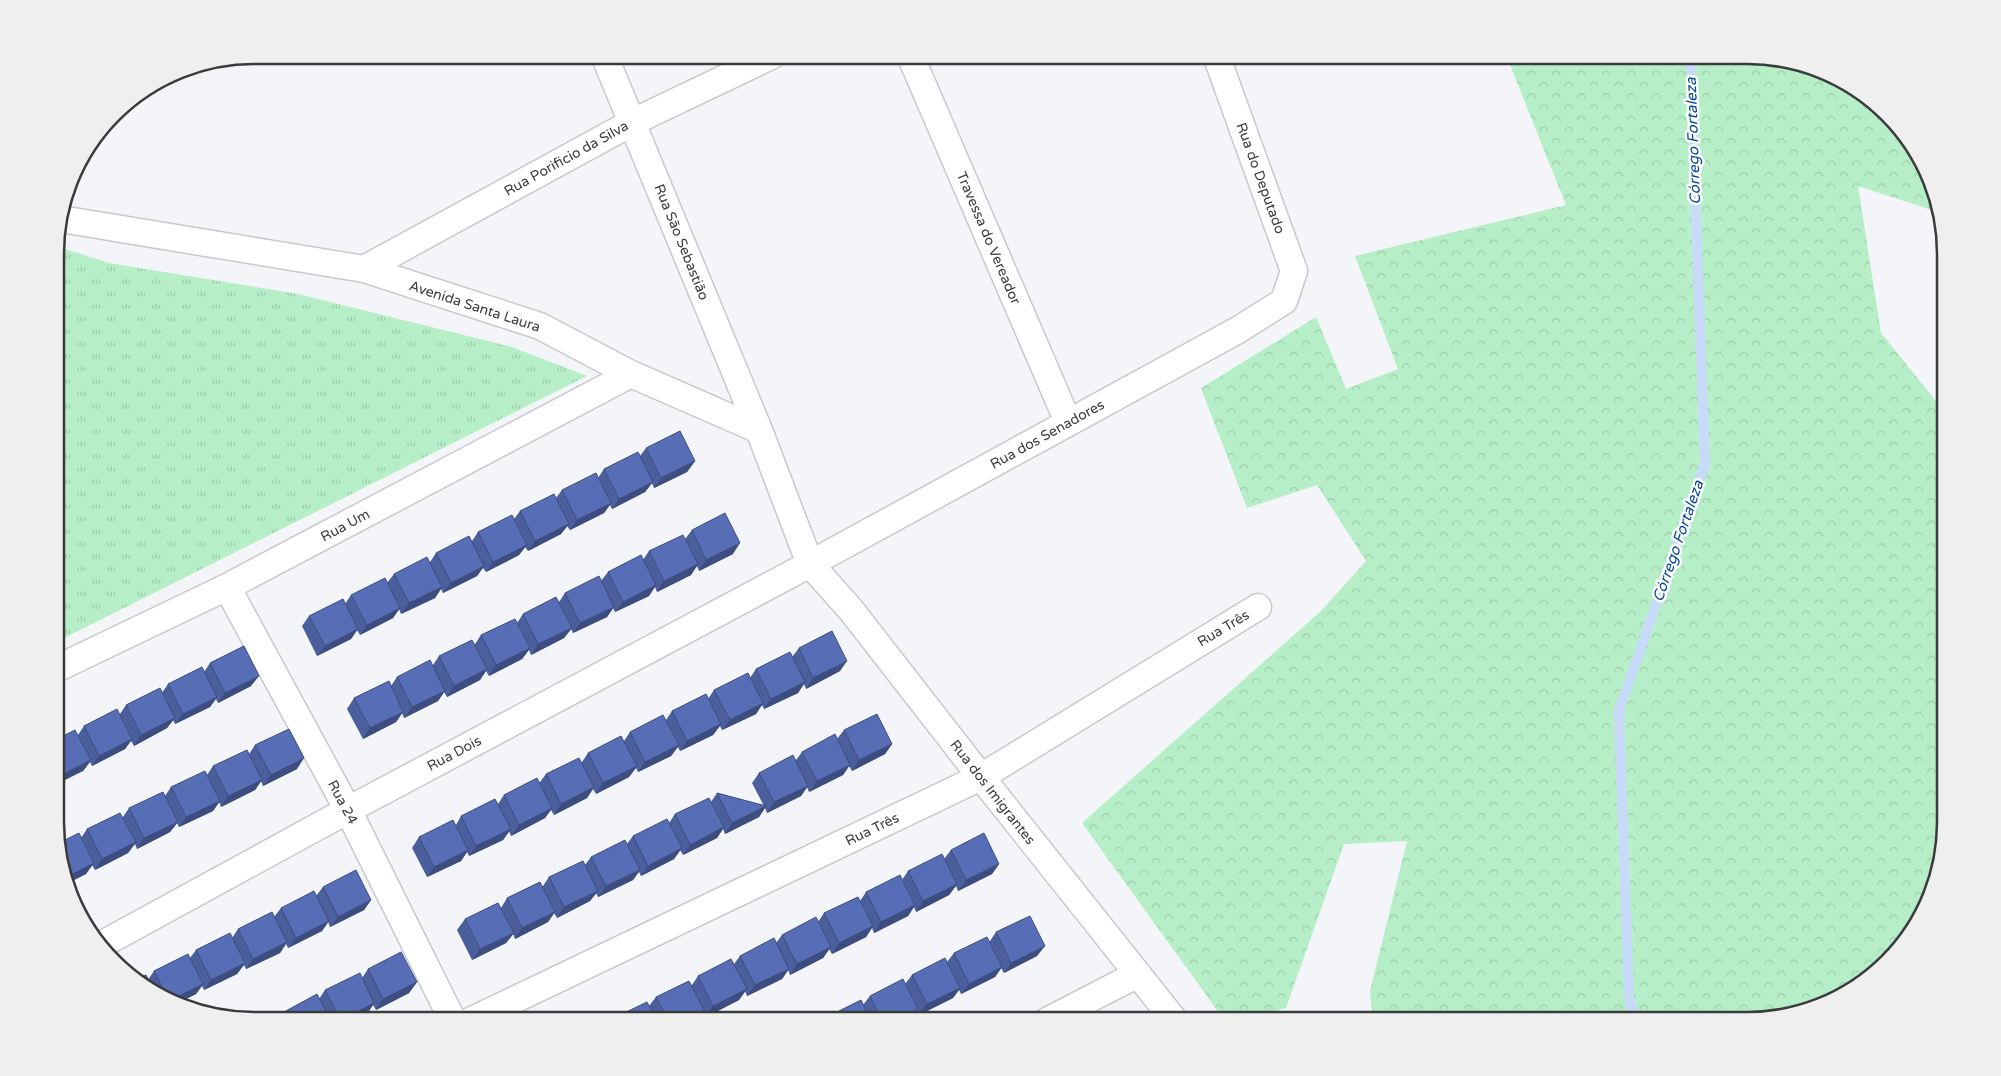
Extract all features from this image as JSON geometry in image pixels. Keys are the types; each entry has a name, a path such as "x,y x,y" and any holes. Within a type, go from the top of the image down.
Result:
{"street":[{"name":"Rua São Sebastião","path":"608,64 759,430"},
{"name":"Rua Porificio da Silva","path":"364,269 633,122 754,64"},
{"name":"Travessa do Vereador","path":"914,64 1068,422"},
{"name":"Rua do Deputado","path":"1219,64 1294,271 1284,302"},
{"name":"Avenida Santa Laura","path":"66,220 364,269 540,326 630,374 759,430"},
{"name":"Rua dos Senadores","path":"810,564 1238,330 1284,302"},
{"name":"Rua Um","path":"64,665 227,587 630,374"},
{"path":"759,430 810,564"},
{"name":"Rua dos Imigrantes","path":"810,564 851,610 1168,1012"},
{"name":"Rua Dois","path":"106,942 348,810 810,564"},
{"name":"Rua 24","path":"227,587 348,810 449,1012"},
{"name":"Rua Três","path":"489,1012 981,777 1258,607"},
{"path":"1064,1012 1138,974"}],"green space":[{"path":"1510,64 1760,64 1797,70 1831,83 1873,111 1898,138 1918,170 1933,210 1858,186 1881,333 1937,402 1937,835 1934,860 1923,895 1912,917 1898,938 1873,965 1831,993 1785,1009 1760,1012 1372,1012 1370,991 1407,841 1344,844 1286,1008 1270,1012 1218,1012 1082,823 1321,611 1366,561 1317,485 1247,508 1201,388 1316,317 1346,389 1398,369 1355,256 1566,205"},
{"path":"64,249 109,263 298,294 512,347 587,376 64,638"}],"building":[{"path":"680,431 695,461 661,478 646,448"},
{"path":"638,452 653,482 619,499 604,469"},
{"path":"596,473 611,503 577,520 562,490"},
{"path":"554,494 569,524 535,541 520,511"},
{"path":"725,513 740,543 706,560 692,530"},
{"path":"512,515 527,545 493,562 478,532"},
{"path":"683,535 698,564 664,581 649,551"},
{"path":"469,536 484,566 451,583 436,553"},
{"path":"641,555 656,585 623,602 608,572"},
{"path":"427,557 442,587 409,603 394,574"},
{"path":"599,576 614,607 580,623 565,593"},
{"path":"385,578 400,608 367,625 351,595"},
{"path":"556,597 572,628 538,644 523,614"},
{"path":"343,599 358,629 325,646 309,616"},
{"path":"515,619 530,648 496,665 481,635"},
{"path":"832,631 847,661 813,678 799,648"},
{"path":"472,640 487,669 454,686 439,656"},
{"path":"244,646 259,676 225,693 210,663"},
{"path":"790,652 805,682 771,699 756,669"},
{"path":"430,660 445,691 412,707 397,677"},
{"path":"202,667 217,697 183,714 168,684"},
{"path":"748,673 763,703 730,720 714,690"},
{"path":"389,681 403,712 370,728 354,698"},
{"path":"160,688 175,718 141,735 126,705"},
{"path":"706,694 721,724 687,741 672,711"},
{"path":"117,709 132,739 99,756 84,726"},
{"path":"877,714 892,744 859,760 844,730"},
{"path":"663,715 679,745 645,762 630,732"},
{"path":"289,729 304,758 271,775 255,745"},
{"path":"75,730 91,760 64,774 64,736"},
{"path":"835,734 850,765 817,781 802,752"},
{"path":"621,736 637,766 603,783 588,753"},
{"path":"247,750 262,780 228,796 213,766"},
{"path":"793,755 808,786 774,802 759,773"},
{"path":"579,758 594,787 561,804 546,774"},
{"path":"205,771 220,801 186,817 171,787"},
{"path":"537,778 552,808 519,825 504,795"},
{"path":"163,792 178,822 144,838 129,808"},
{"path":"717,793 766,806 732,823"},
{"path":"709,798 724,827 690,845 675,814"},
{"path":"495,799 511,829 476,846 461,816"},
{"path":"120,813 136,842 102,859 87,829"},
{"path":"667,819 682,848 648,866 633,836"},
{"path":"453,820 468,850 434,867 419,837"},
{"path":"79,833 94,863 71,875 64,840"},
{"path":"984,833 999,864 966,880 951,850"},
{"path":"625,840 640,870 606,886 591,857"},
{"path":"942,854 957,884 923,901 908,871"},
{"path":"583,861 598,891 564,907 549,877"},
{"path":"356,870 371,900 338,917 323,887"},
{"path":"900,875 915,905 881,922 866,892"},
{"path":"540,882 555,912 522,928 507,898"},
{"path":"314,891 329,921 296,938 281,908"},
{"path":"858,897 873,926 839,943 824,913"},
{"path":"498,903 514,933 480,949 465,919"},
{"path":"272,912 287,942 253,959 238,929"},
{"path":"1030,916 1045,946 1011,963 996,932"},
{"path":"816,917 831,947 797,964 782,935"},
{"path":"230,933 245,963 211,980 196,950"},
{"path":"987,937 1002,967 969,984 954,953"},
{"path":"774,938 789,969 755,985 740,956"},
{"path":"401,952 417,982 383,999 368,969"},
{"path":"188,954 203,984 178,997 163,989 154,971"},
{"path":"945,958 960,988 927,1004 912,975"},
{"path":"731,959 747,989 713,1006 698,976"},
{"path":"360,973 374,1003 357,1012 337,1012 325,990"},
{"path":"903,979 918,1009 912,1012 878,1012 870,996"},
{"path":"689,981 704,1010 700,1012 664,1012 656,997"},
{"path":"317,994 326,1012 284,1012"},
{"path":"861,1000 867,1012 837,1012"},
{"path":"647,1002 652,1012 626,1012"}],"waterway":[{"name":"Córrego Fortaleza","path":"1633,1012 1629,997 1619,711 1705,464 1690,64"}]}
